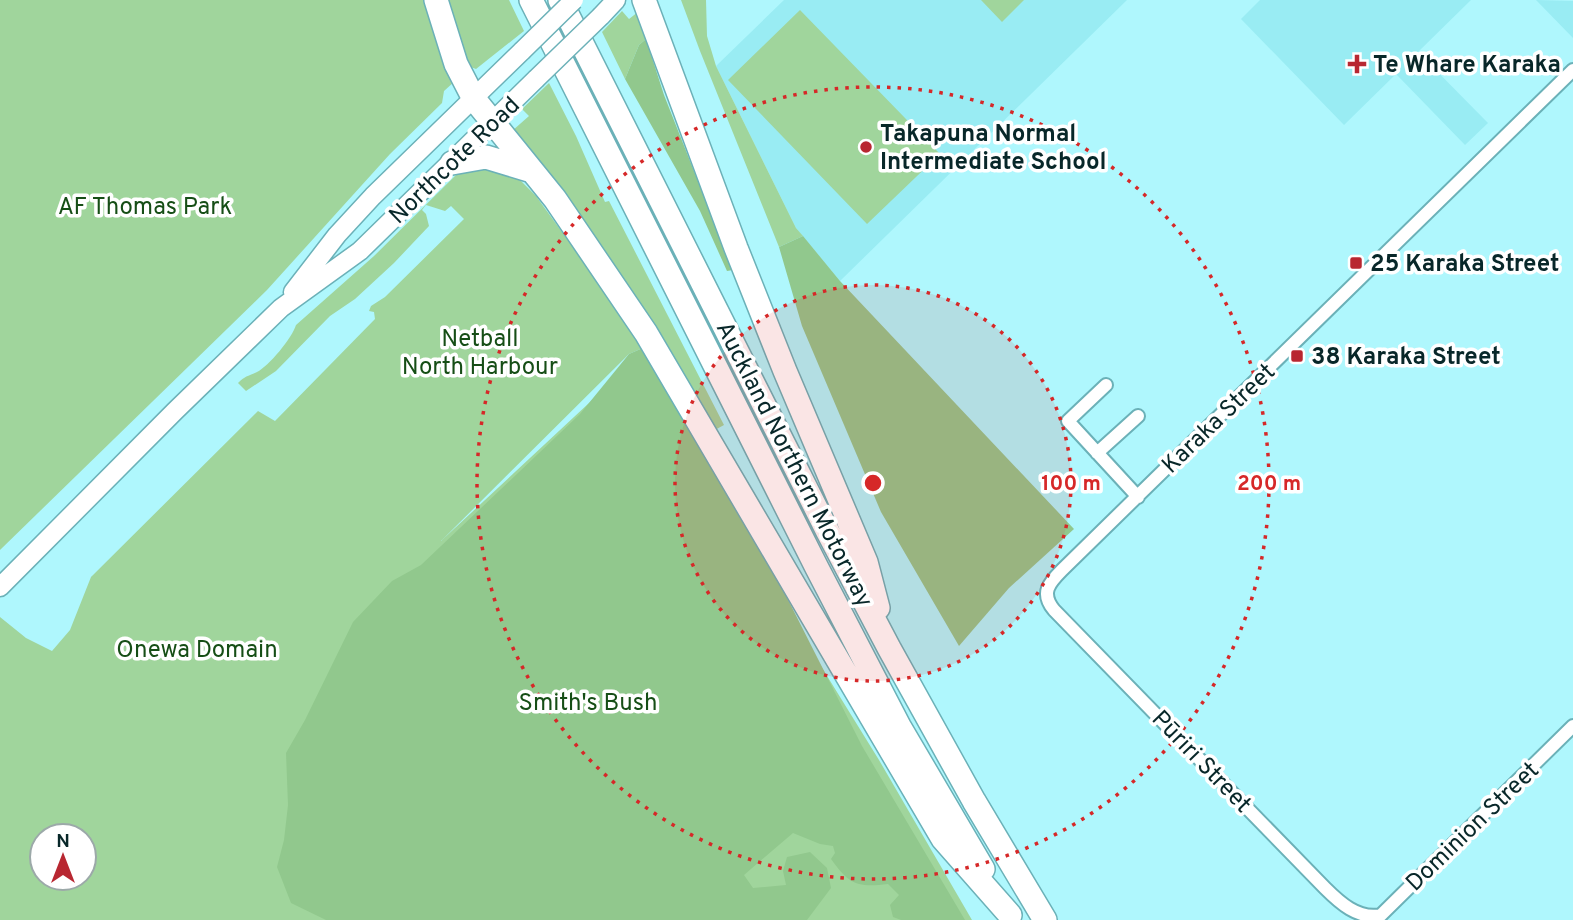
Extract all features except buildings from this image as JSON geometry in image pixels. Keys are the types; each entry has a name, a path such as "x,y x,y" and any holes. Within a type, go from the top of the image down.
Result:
{"highway":[{"path":"436,0 456,64 474,99 555,199 598,259 646,333 943,839 1012,918"},
{"name":"Auckland Northern Motorway","path":"531,0 899,726 1012,918"},
{"name":"Auckland Northern Motorway","path":"560,0 889,648 974,802 1045,920"},
{"path":"643,0 736,248 866,562 889,648"},
{"path":"453,163 486,157 532,170"}],"main road":[{"name":"Northcote Road","path":"281,308 337,234 574,0"},
{"name":"Northcote Road","path":"0,587 281,308 360,251 617,0"}],"street":[{"name":"Karaka Street","path":"1046,592 1052,579 1573,71"},
{"path":"1107,385 1068,421 1138,496"},
{"path":"1097,453 1138,416"},
{"name":"Pūriri Street","path":"1046,592 1046,599 1054,610 1325,888 1351,914 1367,920"},
{"name":"Dominion Street","path":"1367,920 1378,917 1395,902 1573,726"}],"shaded area":[{"name":"Takapuna Normal Intermediate School","path":"784,0 1127,0 840,281 796,228 716,66"},
{"name":"Te Whare Karaka","path":"1260,0 1471,0 1418,52 1488,123 1465,145 1396,74 1344,125 1241,19"},
{"name":"Te Whare Karaka","path":"1536,0 1573,1 1573,38"}],"green space":[{"name":"AF Thomas Park","path":"0,0 426,0 454,82 444,91 442,103 390,154 267,290 0,550"},
{"path":"445,0 509,0 524,31 476,69 468,66"},
{"path":"681,0 706,0 707,36 716,66 796,228 803,236 779,247 700,51"},
{"path":"981,0 1024,0 1002,22"},
{"path":"800,10 940,154 867,224 728,80"},
{"path":"622,11 629,19 638,12 646,39 639,45 625,79 602,32"},
{"path":"646,39 664,95 733,270 727,271 700,211 625,79 639,45"},
{"path":"549,83 605,202 609,201 724,425 713,431 622,277 554,180 512,131 529,116 522,109"},
{"path":"499,169 519,179 536,196 645,347 629,354 441,541 633,362 879,760 972,920 0,920 0,617 26,638 52,651 70,630 91,577 258,411 275,421 375,319 374,312 369,311 371,306 385,297 464,219 451,206 445,211 426,205 422,210 429,226 394,263 355,299 330,316 276,371 246,391 238,383 268,364 285,344 296,325 374,256 456,175 475,170"},
{"path":"803,236 840,281 1074,529 1009,588 959,646 881,512 802,326 779,247"},
{"name":"Smith's Bush","path":"645,347 726,477 862,746 965,920 901,920 893,917 890,905 899,895 888,884 861,884 849,879 831,859 835,853 833,846 820,844 793,833 744,875 753,888 786,885 783,871 787,857 810,852 827,868 831,888 807,920 326,920 291,903 277,867 284,840 288,805 286,753 353,622 392,581 421,565 580,414 629,354"}],"place":[{"name":"Te Whare Karaka","path":"1357,64"},
{"name":"Takapuna Normal Intermediate School","path":"866,147"},
{"name":"25 Karaka Street","path":"1356,263"},
{"name":"38 Karaka Street","path":"1297,356"}],"park label":[{"name":"Netball North Harbour","path":"480,352"},
{"name":"Onewa Domain","path":"197,649"}]}
